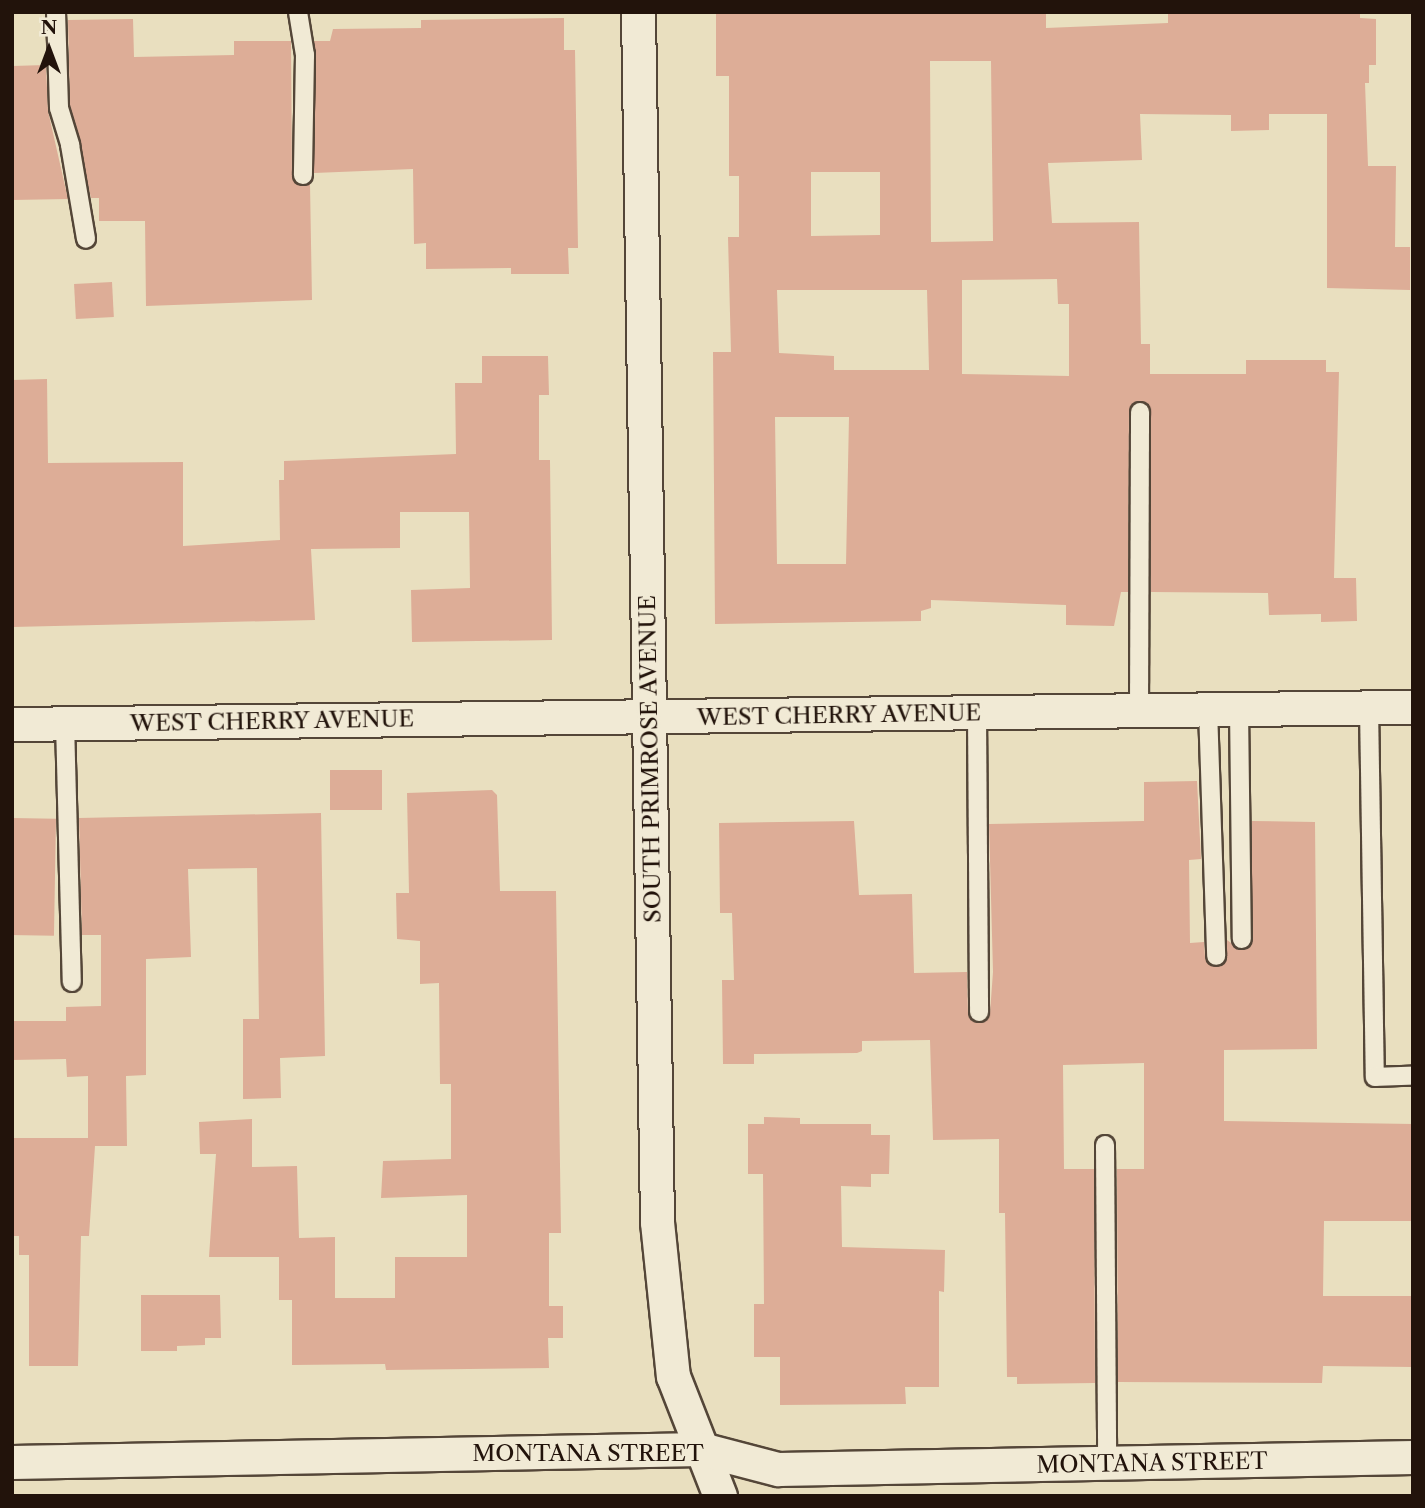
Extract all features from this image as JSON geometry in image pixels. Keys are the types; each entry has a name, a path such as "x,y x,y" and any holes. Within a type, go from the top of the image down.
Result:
{"street":[{"name":"SOUTH PRIMROSE AVENUE","path":"638,12 657,1222 673,1376 720,1496"},
{"name":"WEST CHERRY AVENUE","path":"12,724 1413,707"},
{"name":"MONTANA STREET","path":"12,1462 701,1449 778,1469 1413,1457"}],"lane":[{"path":"56,12 58,108 71,145 86,239"},
{"path":"298,12 305,55 303,175"},
{"path":"1139,711 1140,412"},
{"path":"1369,707 1375,1077 1413,1076"},
{"path":"1224,709 1242,939"},
{"path":"1216,956 1224,709"},
{"path":"977,713 979,1012"},
{"path":"65,723 72,982"},
{"path":"1105,1145 1107,1464"}],"building":[{"path":"716,12 1046,12 1046,28 1168,23 1168,12 1360,12 1360,18 1376,19 1376,65 1369,65 1369,83 1365,83 1368,166 1396,166 1395,247 1410,247 1410,290 1327,288 1327,114 1269,114 1269,130 1231,131 1231,115 1140,114 1142,160 1048,163 1052,223 1139,222 1141,344 1150,344 1150,374 1246,374 1246,360 1326,360 1326,372 1339,372 1334,578 1356,578 1357,621 1321,622 1321,614 1269,615 1268,593 1151,592 1151,412 1139,401 1129,412 1128,592 1121,592 1114,626 1066,625 1066,605 931,600 931,608 921,611 921,621 715,624 713,352 731,352 728,237 739,237 739,176 729,176 729,76 716,76","holes":["930,61 991,61 993,241 931,242","811,172 880,172 880,235 811,236","1057,279 1058,304 1069,304 1069,376 962,374 962,280","777,290 927,290 929,370 834,370 834,356 779,353","775,417 849,417 846,564 777,564"]},
{"path":"564,18 564,50 575,50 578,248 568,248 569,274 511,274 511,268 426,269 426,243 414,244 413,169 314,173 314,41 330,41 333,29 421,28 421,20"},
{"path":"133,19 134,57 234,55 234,41 291,41 292,175 298,185 310,184 312,300 146,306 145,221 99,221 99,198 91,198 70,106 68,20"},
{"path":"46,65 48,111 68,199 12,200 12,66"},
{"path":"112,282 114,317 76,319 74,284"},
{"path":"482,356 548,356 549,395 539,395 539,460 550,460 552,640 412,642 411,590 470,588 469,512 400,512 400,548 311,549 315,620 12,627 12,380 47,379 48,463 183,462 183,546 280,540 279,480 284,480 284,461 456,454 455,383 482,383"},
{"path":"330,770 382,770 382,810 330,810"},
{"path":"1197,781 1201,859 1189,860 1190,943 1204,942 1205,957 1211,966 1226,962 1227,940 1241,950 1252,944 1252,821 1315,822 1317,1049 1224,1050 1224,1121 1413,1124 1413,1221 1324,1221 1323,1296 1413,1296 1413,1367 1323,1366 1322,1383 1118,1382 1117,1169 1144,1169 1144,1063 1063,1065 1064,1169 1094,1169 1095,1383 1017,1384 1017,1377 1007,1377 1005,1213 999,1213 999,1139 933,1140 930,1040 862,1041 862,1051 857,1053 754,1054 754,1064 723,1064 722,980 734,980 732,913 720,913 719,823 854,821 859,895 912,894 914,973 967,972 968,1013 980,1023 990,1013 993,972 989,824 1144,821 1144,782"},
{"path":"492,790 497,795 500,891 556,891 561,1233 549,1233 549,1306 563,1306 563,1338 548,1338 549,1368 386,1370 385,1364 292,1365 292,1300 279,1300 279,1257 209,1257 216,1154 200,1154 199,1122 252,1119 252,1167 297,1166 299,1238 335,1237 335,1298 395,1298 395,1257 467,1257 467,1195 381,1198 383,1161 451,1159 451,1084 440,1084 439,983 420,984 420,941 397,939 396,893 409,893 407,793"},
{"path":"321,813 325,1056 280,1058 281,1098 243,1099 243,1019 259,1019 257,868 188,869 191,957 146,959 146,1075 126,1076 127,1146 95,1146 89,1236 81,1236 78,1366 29,1366 29,1255 19,1255 19,1236 12,1236 12,1138 88,1138 88,1076 67,1077 66,1059 12,1060 12,1021 66,1021 66,1007 101,1006 101,935 82,935 79,818"},
{"path":"12,818 56,819 54,936 12,935"},
{"path":"764,1117 800,1118 800,1124 871,1124 871,1135 890,1135 889,1174 871,1174 871,1187 841,1186 842,1247 945,1250 944,1292 939,1291 939,1387 905,1387 906,1404 780,1405 780,1357 754,1357 754,1304 764,1304 763,1174 748,1174 748,1124 764,1124"},
{"path":"141,1295 220,1295 221,1338 205,1338 205,1345 177,1346 177,1351 141,1351"}]}
